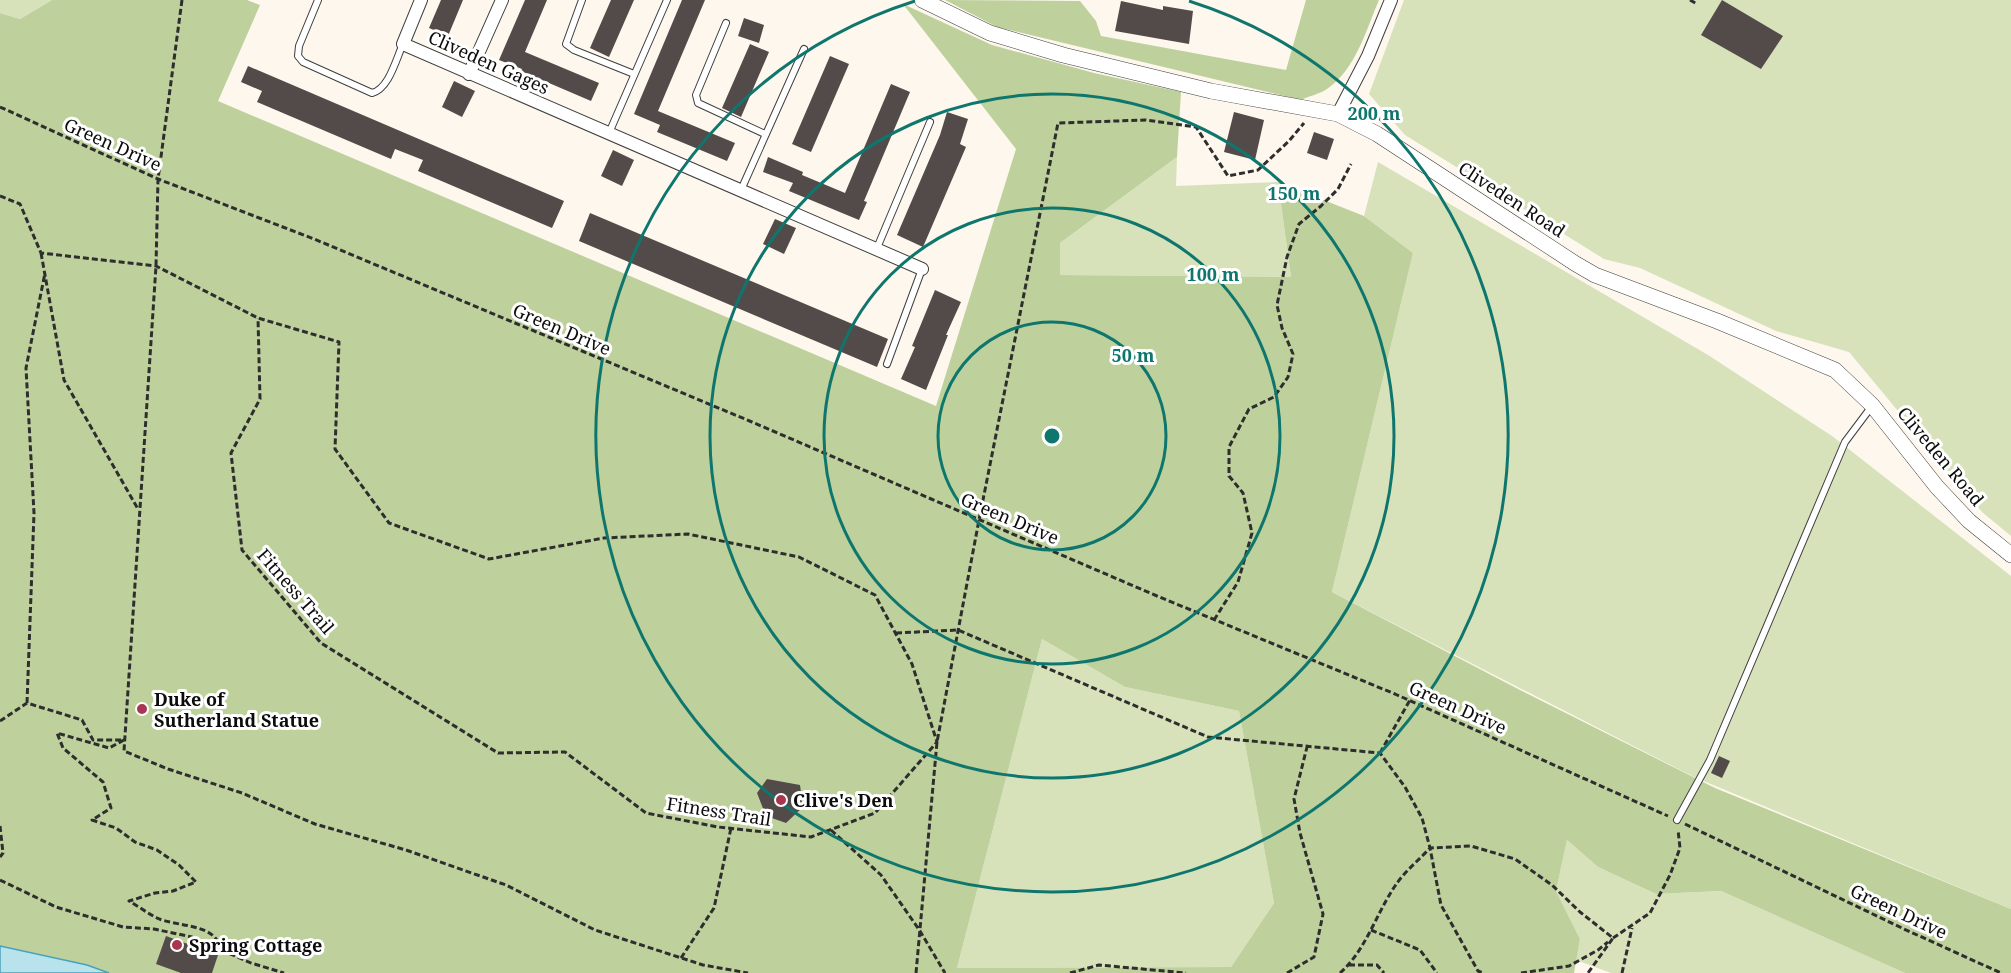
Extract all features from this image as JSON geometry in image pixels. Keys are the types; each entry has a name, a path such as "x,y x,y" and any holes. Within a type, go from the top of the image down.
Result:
{"street":[{"name":"Cliveden Gages","path":"422,0 403,44 922,269"},
{"path":"469,74 502,0"},
{"name":"Cliveden Road","path":"922,0 990,33 1063,55 1211,92 1338,114 1377,134 1595,275 1835,370 1872,405 1937,487 1970,521 2011,555"},
{"path":"1338,114 1368,56 1390,0"}],"lane":[{"path":"318,0 299,46 298,56 303,62 372,93 378,92 385,84 403,44"},
{"path":"582,0 566,45 634,74"},
{"path":"606,133 667,0"},
{"path":"726,23 696,95 698,103 765,135"},
{"path":"741,190 804,49"},
{"path":"877,248 930,122"},
{"path":"887,364 922,269"},
{"path":"1677,820 1710,760 1845,442 1872,405"}],"path":[{"path":"182,0 158,179 156,266 123,751 168,770 242,793 315,824 406,850 506,885 596,930 703,965 748,973"},
{"path":"1690,0 1697,4"},
{"name":"Green Drive","path":"0,107 158,179 314,239 752,422 1214,620 1410,700 1677,820 2001,973"},
{"path":"916,973 937,742 1058,123 1146,120 1196,127 1227,176 1258,170 1289,141 1317,109"},
{"path":"1214,620 1238,582 1252,533 1243,493 1229,476 1229,447 1249,409 1274,397 1287,377 1293,354 1282,328 1277,305 1287,257 1299,224 1338,189 1352,164"},
{"path":"0,196 20,204 41,253 64,380 140,511"},
{"path":"41,253 156,266 258,318 339,342 335,449 389,523 489,559 604,538 688,534 800,557 875,595 912,663 937,742"},
{"path":"27,703 34,513 27,368 45,273"},
{"name":"Fitness Trail","path":"258,318 260,399 231,453 242,550 321,643 498,753 565,752 646,813 718,827 810,837 875,813 937,742"},
{"path":"896,633 958,630 1208,737 1380,753 1405,787 1422,818 1441,905 1478,971 1483,973"},
{"path":"1380,753 1410,700"},
{"path":"0,721 27,703"},
{"path":"27,703 82,720 93,740 124,740"},
{"path":"124,740 109,748 57,733 63,748 103,782 111,808 92,820 116,828 135,842 157,850 196,882 173,891 155,893 129,901 158,919 213,934 219,942 220,949"},
{"path":"1287,973 1314,957 1323,914 1300,833 1294,799 1307,747"},
{"path":"1521,973 1569,966 1598,950 1650,913 1670,875 1680,849 1677,820"},
{"path":"0,826 3,853 0,857"},
{"path":"681,958 714,908 731,828"},
{"path":"831,830 881,875 920,931 945,973"},
{"path":"1340,973 1349,965 1396,884 1430,848 1471,846 1515,859 1552,885 1580,912 1613,938"},
{"path":"0,880 56,908 123,927 154,929 192,937 251,963 284,973"},
{"path":"1622,973 1632,927"},
{"path":"1371,930 1420,950 1437,973"},
{"path":"1588,973 1613,938"},
{"path":"1070,973 1100,965 1186,973"},
{"path":"1349,965 1377,965 1384,973"}],"green space":[{"path":"0,0 52,0 20,19 0,13"},
{"path":"52,0 247,0 260,5 218,101 936,406 1016,149 903,4 992,45 1094,73 1181,92 1177,157 1060,243 1060,275 1291,277 1278,182 1364,216 1413,253 1332,592 1715,788 2011,909 2011,973 1905,973 1721,891 1656,894 1598,867 1567,840 1556,891 1580,939 1574,973 109,973 87,965 0,946 0,13 20,19","holes":["1042,639 1125,687 1239,711 1274,903 1231,967 957,968"]},
{"path":"945,0 1080,1 1096,21 1101,36 1286,70 1306,0 1379,0 1359,48 1346,71 1327,89 1301,100 997,27"},
{"path":"1404,0 2011,0 2011,536 1982,512 1849,352 1776,331 1640,268 1604,259 1405,135 1369,94"},
{"path":"1177,157 1176,186 1278,182 1291,277 1060,275 1060,243"},
{"path":"1378,162 1708,355 1832,436 2011,576 2011,909 1694,777 1332,592 1413,253 1364,216"},
{"path":"1042,639 1125,687 1239,711 1274,903 1231,967 957,968"},
{"path":"1567,840 1598,867 1656,894 1721,891 1905,973 1611,973 1576,960 1580,939 1556,891"}],"water":[{"path":"0,946 87,965 109,973 0,973"}],"building":[{"path":"441,0 463,0 448,36 429,28"},
{"path":"525,0 547,0 525,52 599,83 591,101 499,60"},
{"path":"611,0 634,0 609,57 590,48"},
{"path":"682,0 705,0 658,111 735,143 727,161 657,132 660,125 634,114"},
{"path":"1722,0 1783,36 1761,69 1701,35"},
{"path":"1121,1 1163,10 1163,6 1193,11 1189,44 1115,31"},
{"path":"744,18 764,25 759,43 738,36"},
{"path":"750,44 769,52 741,117 722,108"},
{"path":"830,56 849,64 811,152 792,144"},
{"path":"248,66 564,201 552,228 418,171 423,160 395,149 391,159 257,102 262,91 241,82"},
{"path":"454,81 475,91 462,117 442,107"},
{"path":"891,84 910,92 864,201 867,202 859,220 789,191 793,183 763,172 768,157 803,172 802,175 845,193"},
{"path":"947,112 968,119 960,144 966,147 923,247 897,235 940,135"},
{"path":"1234,112 1264,120 1255,160 1224,152"},
{"path":"1314,132 1334,139 1327,160 1307,153"},
{"path":"613,150 634,160 622,186 601,176"},
{"path":"590,213 888,339 877,367 579,241"},
{"path":"775,219 796,228 784,254 763,244"},
{"path":"935,290 961,302 926,390 901,379"},
{"path":"1719,756 1730,761 1722,778 1711,773"},
{"name":"Clive's Den","path":"767,779 800,785 803,807 786,823 766,816 757,793"},
{"name":"Spring Cottage","path":"166,936 218,955 212,973 181,973 156,964"}],"place":[{"name":"Duke of Sutherland Statue","path":"142,709"},
{"name":"Clive's Den","path":"781,800"},
{"name":"Spring Cottage","path":"177,945"}]}
